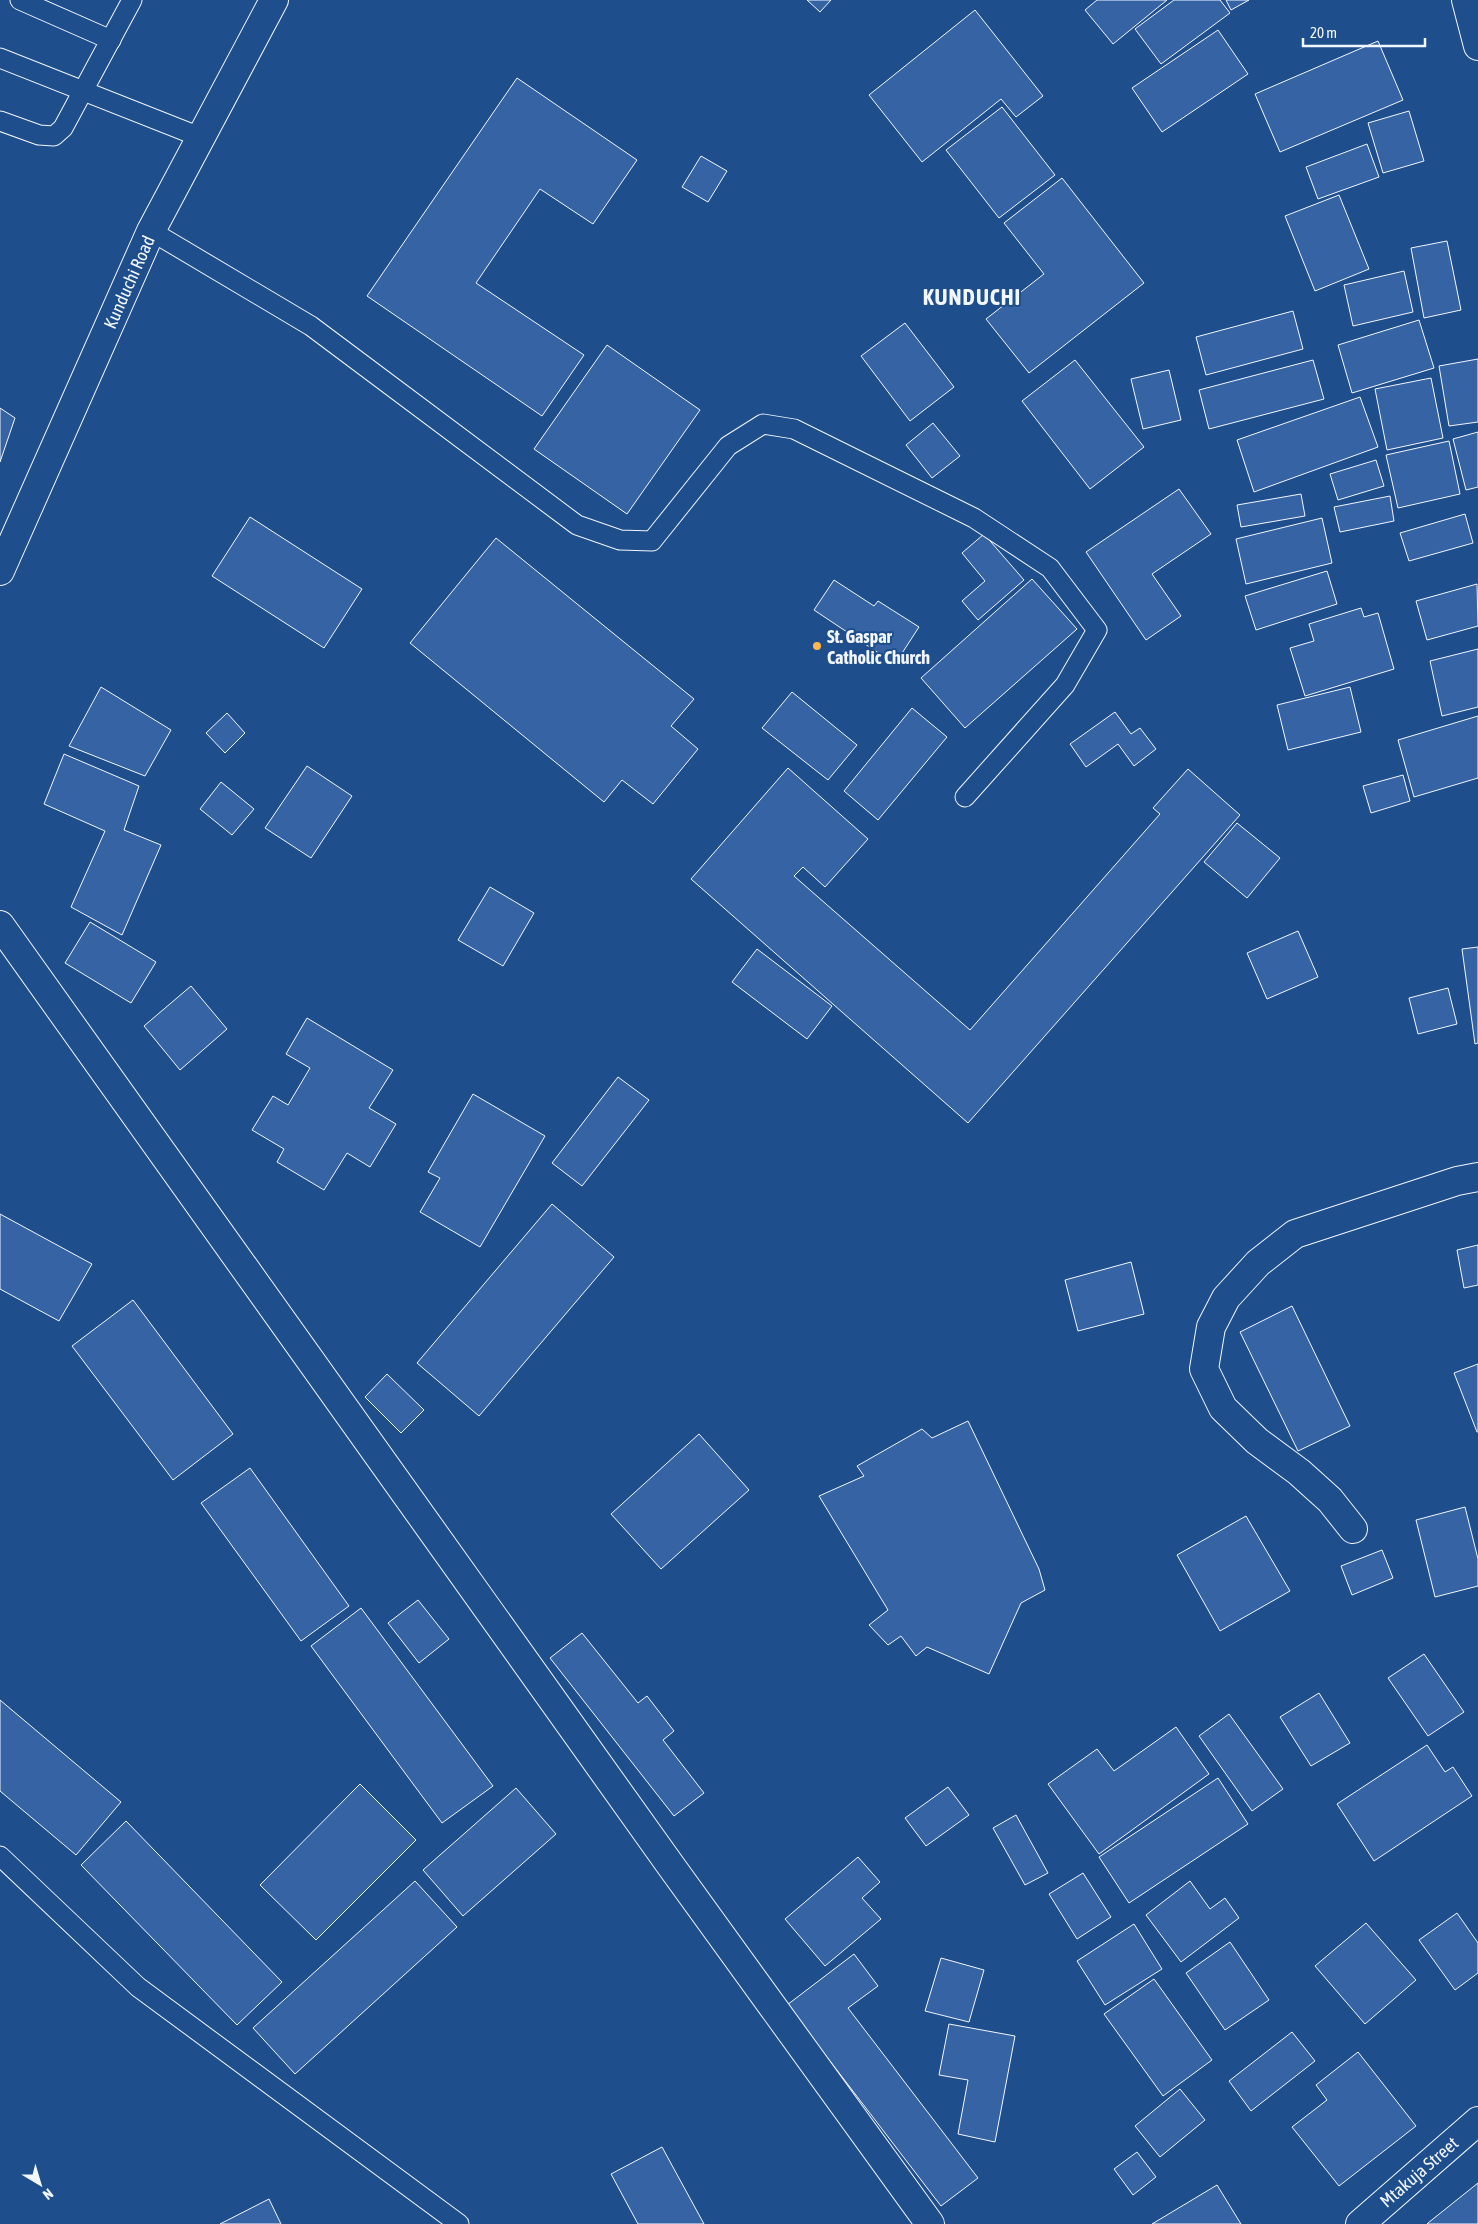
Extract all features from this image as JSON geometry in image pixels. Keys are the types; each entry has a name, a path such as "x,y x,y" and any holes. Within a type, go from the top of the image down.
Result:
{"street":[{"name":"Kunduchi Road","path":"0,571 151,231 274,0"},
{"path":"1466,0 1478,46"},
{"path":"0,925 665,1858 930,2224"},
{"path":"1353,1529 1330,1500 1299,1472 1257,1441 1224,1408 1204,1369 1211,1327 1226,1298 1232,1291 1258,1263 1295,1234 1456,1181 1478,1177"},
{"name":"Mtakuja Street","path":"1360,2224 1478,2121"}],"lane":[{"path":"20,0 111,40"},
{"path":"0,121 39,135 54,136 63,128 132,0"},
{"path":"0,58 200,137"},
{"path":"151,231 311,326 577,524 620,540 652,541 728,446 763,424 794,429 974,518 1050,568 1097,630 1065,685 965,797"},
{"path":"0,1856 138,1987 459,2224"}],"building":[{"path":"807,0 831,0 820,12"},
{"path":"1097,0 1167,0 1113,44 1085,10"},
{"path":"1174,0 1220,0 1230,13 1161,64 1135,29"},
{"path":"1226,0 1249,0 1231,10"},
{"path":"975,10 1043,96 1016,117 1001,99 922,162 869,95"},
{"path":"1218,30 1248,74 1162,132 1132,88"},
{"path":"1378,41 1403,100 1280,152 1255,94"},
{"path":"517,78 637,160 593,224 540,189 476,283 584,355 542,416 367,296"},
{"path":"1002,107 1055,175 999,218 946,150"},
{"path":"1409,111 1424,161 1383,173 1368,123"},
{"path":"1367,144 1379,177 1318,199 1306,167"},
{"path":"701,156 727,171 708,202 682,187"},
{"path":"1062,178 1144,283 1029,373 986,319 1044,274 1004,223"},
{"path":"1339,195 1369,269 1315,291 1285,216"},
{"path":"1447,241 1461,310 1424,318 1411,248"},
{"path":"1404,271 1413,312 1353,326 1344,285"},
{"path":"1293,311 1303,349 1206,375 1196,337"},
{"path":"1419,320 1434,368 1352,393 1338,345"},
{"path":"905,323 954,387 910,421 861,356"},
{"path":"607,345 700,410 627,514 534,449"},
{"path":"1478,359 1478,422 1449,426 1439,366"},
{"path":"1075,360 1144,447 1090,489 1022,401"},
{"path":"1313,360 1324,399 1209,429 1199,390"},
{"path":"1169,370 1181,420 1143,429 1131,379"},
{"path":"1431,378 1443,438 1387,450 1375,389"},
{"path":"1360,397 1378,447 1254,492 1237,440"},
{"path":"0,408 15,418 0,462"},
{"path":"933,423 960,456 932,478 906,445"},
{"path":"1478,432 1478,487 1466,490 1453,439"},
{"path":"1449,441 1460,494 1398,508 1386,455"},
{"path":"1376,460 1384,486 1338,500 1330,474"},
{"path":"1179,489 1211,534 1152,574 1181,616 1146,640 1086,552"},
{"path":"1301,494 1305,516 1241,527 1237,505"},
{"path":"1390,496 1394,521 1340,532 1334,507"},
{"path":"1465,514 1473,543 1409,561 1400,533"},
{"path":"250,517 362,589 324,648 212,576"},
{"path":"1322,518 1332,563 1246,584 1236,539"},
{"path":"984,534 1024,580 978,620 962,601 985,581 962,553"},
{"path":"496,538 694,699 671,726 698,749 653,804 622,780 604,802 410,643"},
{"path":"1327,571 1337,604 1256,630 1245,596"},
{"path":"1032,579 1077,629 965,728 921,678"},
{"path":"834,580 874,606 878,601 919,627 895,664 814,610"},
{"path":"1477,584 1478,626 1427,640 1416,601"},
{"path":"1361,608 1364,617 1378,613 1394,669 1305,696 1290,648 1314,641 1309,624"},
{"path":"1478,649 1478,707 1442,716 1430,661"},
{"path":"101,687 171,730 145,776 69,746"},
{"path":"1350,687 1361,732 1288,750 1277,705"},
{"path":"792,692 857,745 828,780 762,728"},
{"path":"912,708 947,737 878,820 844,791"},
{"path":"1115,712 1131,734 1140,728 1156,749 1134,766 1118,744 1086,767 1070,744"},
{"path":"227,713 245,733 225,753 206,733"},
{"path":"1478,716 1478,778 1414,797 1398,740"},
{"path":"64,754 139,786 124,830 161,845 122,935 71,907 105,831 44,804"},
{"path":"307,766 352,796 311,858 265,828"},
{"path":"788,768 868,839 825,887 803,867 794,876 970,1030 1160,814 1153,808 1188,769 1240,815 968,1123 691,879"},
{"path":"1403,775 1410,801 1371,813 1363,786"},
{"path":"221,782 254,809 232,835 200,809"},
{"path":"1237,823 1280,858 1247,898 1204,862"},
{"path":"490,887 534,913 503,966 458,940"},
{"path":"90,922 156,962 131,1003 65,963"},
{"path":"1298,931 1318,977 1267,999 1247,953"},
{"path":"1478,947 1478,1043 1475,1044 1462,949"},
{"path":"757,949 832,1006 807,1039 732,982"},
{"path":"191,986 227,1029 180,1070 144,1026"},
{"path":"1448,988 1457,1024 1418,1034 1409,998"},
{"path":"307,1018 393,1070 369,1108 396,1124 370,1167 347,1153 324,1190 277,1162 284,1149 252,1130 273,1096 288,1105 310,1068 286,1054"},
{"path":"618,1077 649,1100 582,1186 552,1163"},
{"path":"473,1094 545,1136 480,1247 420,1212 440,1178 428,1172"},
{"path":"552,1204 614,1257 479,1416 417,1363"},
{"path":"0,1214 92,1264 59,1321 0,1289"},
{"path":"1478,1245 1478,1285 1464,1288 1457,1250"},
{"path":"1131,1262 1144,1314 1078,1331 1065,1280"},
{"path":"133,1300 233,1434 173,1480 72,1346"},
{"path":"1292,1306 1350,1426 1298,1451 1240,1332"},
{"path":"1478,1364 1478,1432 1477,1432 1454,1373"},
{"path":"387,1374 424,1410 401,1433 365,1397"},
{"path":"968,1421 1039,1569 1045,1590 1021,1603 989,1674 927,1647 916,1656 901,1636 888,1645 869,1625 888,1610 819,1496 864,1476 857,1466 922,1429 932,1438"},
{"path":"699,1434 749,1490 661,1569 611,1514"},
{"path":"250,1468 349,1606 301,1641 201,1503"},
{"path":"1465,1507 1478,1559 1478,1586 1435,1597 1416,1520"},
{"path":"1246,1516 1290,1591 1220,1631 1177,1555"},
{"path":"1382,1550 1393,1578 1352,1595 1341,1566"},
{"path":"418,1600 449,1639 419,1663 388,1623"},
{"path":"361,1608 493,1786 442,1823 311,1646"},
{"path":"582,1633 638,1703 647,1696 674,1731 663,1740 704,1793 674,1816 550,1658"},
{"path":"1424,1654 1464,1712 1428,1736 1388,1678"},
{"path":"1319,1693 1350,1743 1311,1766 1280,1717"},
{"path":"0,1700 121,1802 76,1855 0,1791"},
{"path":"1229,1714 1283,1789 1252,1811 1199,1736"},
{"path":"1176,1727 1209,1774 1099,1854 1048,1784 1097,1749 1114,1771"},
{"path":"1427,1745 1445,1772 1453,1767 1472,1796 1374,1861 1337,1804"},
{"path":"1218,1778 1248,1824 1129,1903 1099,1857"},
{"path":"360,1784 416,1840 316,1940 260,1885"},
{"path":"948,1787 969,1815 926,1846 905,1818"},
{"path":"516,1788 556,1834 463,1916 423,1870"},
{"path":"1016,1815 1048,1873 1025,1885 993,1828"},
{"path":"126,1821 282,1982 237,2025 81,1865"},
{"path":"858,1857 880,1882 862,1898 881,1919 825,1966 785,1919"},
{"path":"1083,1873 1111,1917 1077,1939 1049,1894"},
{"path":"415,1881 457,1927 295,2074 253,2028"},
{"path":"1190,1881 1210,1909 1225,1898 1239,1918 1181,1962 1146,1915"},
{"path":"1457,1913 1478,1943 1478,1973 1455,1990 1419,1940"},
{"path":"1366,1923 1416,1980 1365,2024 1315,1966"},
{"path":"1134,1924 1162,1969 1105,2005 1077,1961"},
{"path":"1230,1942 1269,2000 1225,2030 1186,1973"},
{"path":"854,1954 878,1986 848,2008 978,2178 941,2206 787,2005"},
{"path":"941,1958 984,1970 969,2022 925,2011"},
{"path":"1154,1979 1212,2060 1163,2096 1104,2014"},
{"path":"949,2024 1015,2036 995,2142 958,2134 968,2080 939,2075"},
{"path":"1292,2032 1315,2061 1251,2111 1229,2081"},
{"path":"1358,2052 1416,2126 1339,2186 1292,2127 1327,2100 1316,2085"},
{"path":"1180,2089 1205,2120 1160,2157 1135,2126"},
{"path":"662,2147 704,2224 638,2224 611,2174"},
{"path":"1137,2152 1156,2177 1133,2195 1114,2169"},
{"path":"1478,2183 1478,2224 1427,2224 1428,2223"},
{"path":"1217,2185 1241,2224 1152,2224"},
{"path":"269,2199 281,2224 220,2224"}],"place":[{"name":"St. Gaspar Catholic Church","path":"817,646"}],"district":[{"name":"KUNDUCHI","path":"972,297"}]}
